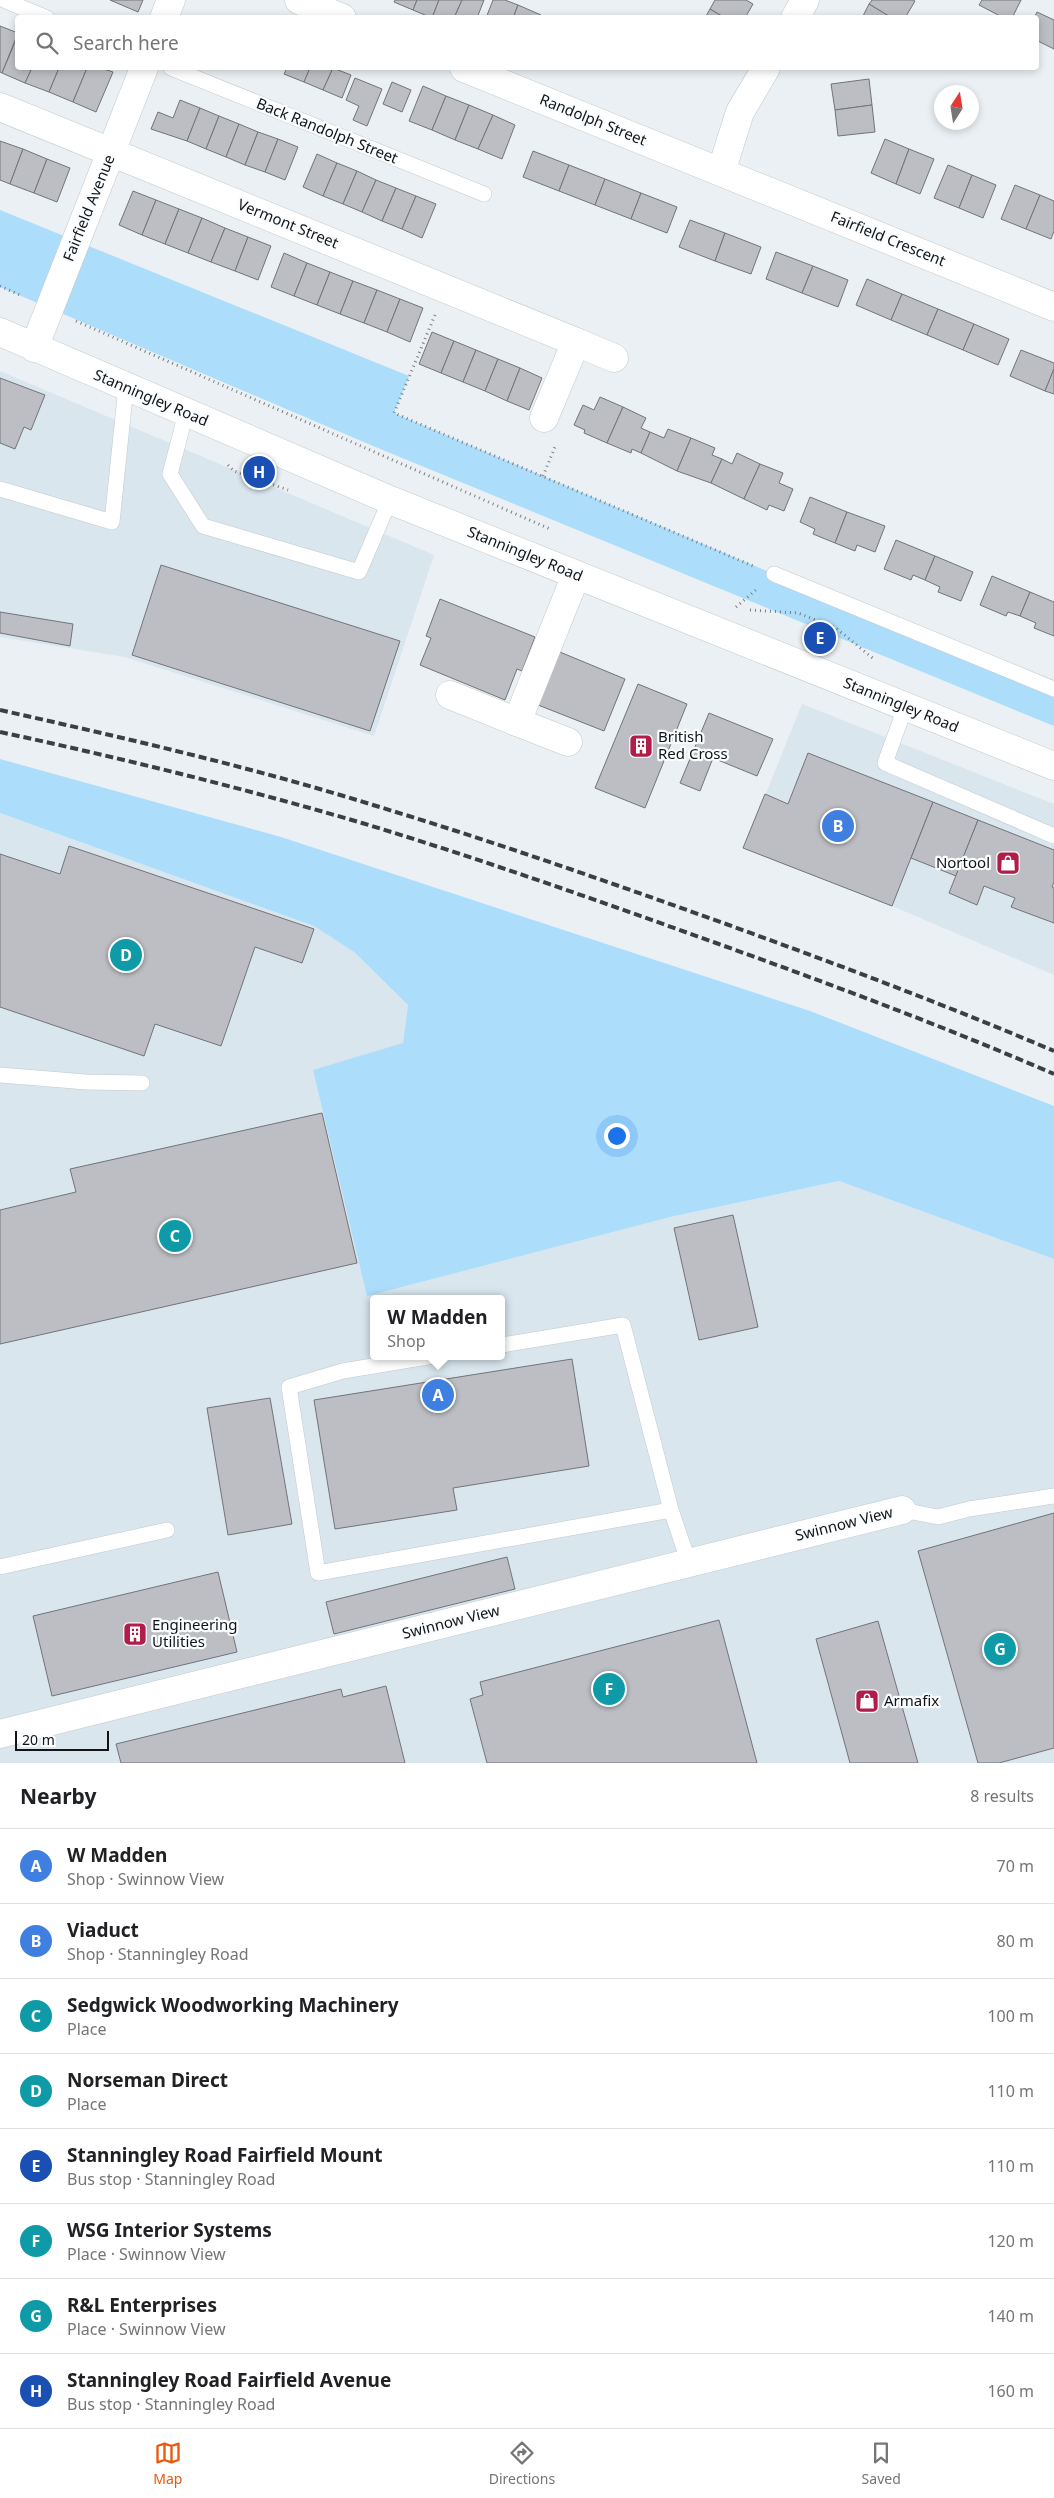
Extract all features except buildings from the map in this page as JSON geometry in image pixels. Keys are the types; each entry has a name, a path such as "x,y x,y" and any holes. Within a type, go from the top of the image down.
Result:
{"street":[{"path":"165,15 171,0"},
{"path":"298,0 335,15"},
{"path":"797,15 805,0"},
{"name":"Fairfield Avenue","path":"34,348 143,70"},
{"name":"Randolph Street","path":"469,70 721,172"},
{"path":"721,172 740,112 765,70"},
{"name":"Vermont Street","path":"0,106 614,358"},
{"name":"Fairfield Crescent","path":"721,172 1054,307"},
{"name":"Stanningley Road","path":"0,332 390,500 905,708 1051,762"},
{"path":"544,418 576,342"},
{"path":"517,722 576,575"},
{"path":"450,695 568,742"},
{"name":"Swinnow View","path":"0,1734 902,1510"}],"lane":[{"path":"4,0 40,15"},
{"name":"Back Randolph Street","path":"176,70 484,194"},
{"path":"0,489 112,522 126,387"},
{"path":"186,413 170,474 203,526 359,572 390,500"},
{"path":"774,574 1054,689"},
{"path":"905,708 886,763 1054,836"},
{"path":"0,1074 86,1082 142,1083"},
{"path":"505,1345 623,1325 671,1510 689,1563"},
{"path":"408,1360 343,1371 289,1387 318,1573 671,1510"},
{"path":"902,1510 938,1518 969,1508 1054,1496"},
{"path":"0,1567 166,1530"}],"path":[{"path":"0,286 551,530"},
{"path":"446,289 394,412 774,574 734,609 798,613 836,628 876,661"}],"shaded area":[{"path":"0,210 409,376 394,413 774,574 1054,689 1054,726 373,446 0,287"},
{"path":"0,371 434,555 374,736 125,657 0,637"},
{"path":"802,704 1054,804 1054,975 892,906 744,848"},
{"path":"0,759 281,837 810,1011 1054,1106 1054,1259 839,1181 670,1217 367,1296 313,1070 403,1043 408,1005 354,952 314,926 0,813"},
{"path":"0,813 314,926 354,952 408,1005 403,1043 670,1217 839,1181 1054,1259 1054,1763 0,1763"}],"railway":[{"path":"0,710 141,742 234,766 327,791 462,833 594,877 767,939 932,1001 1054,1051"},
{"path":"0,732 91,752 227,786 362,823 451,851 584,896 801,974 928,1022 1054,1074"}],"place":[{"name":"Stanningley Road Fairfield Avenue","path":"259,472"},
{"name":"Stanningley Road Fairfield Mount","path":"820,638"},
{"name":"British Red Cross","path":"641,746"},
{"name":"Viaduct","path":"838,826"},
{"name":"Nortool","path":"1008,863"},
{"name":"Norseman Direct","path":"126,955"},
{"name":"Sedgwick Woodworking Machinery","path":"175,1236"},
{"name":"W Madden","path":"438,1395"},
{"name":"Engineering Utilities","path":"135,1634"},
{"name":"R&L Enterprises","path":"1000,1649"},
{"name":"WSG Interior Systems","path":"609,1689"},
{"name":"Armafix","path":"867,1701"}]}
